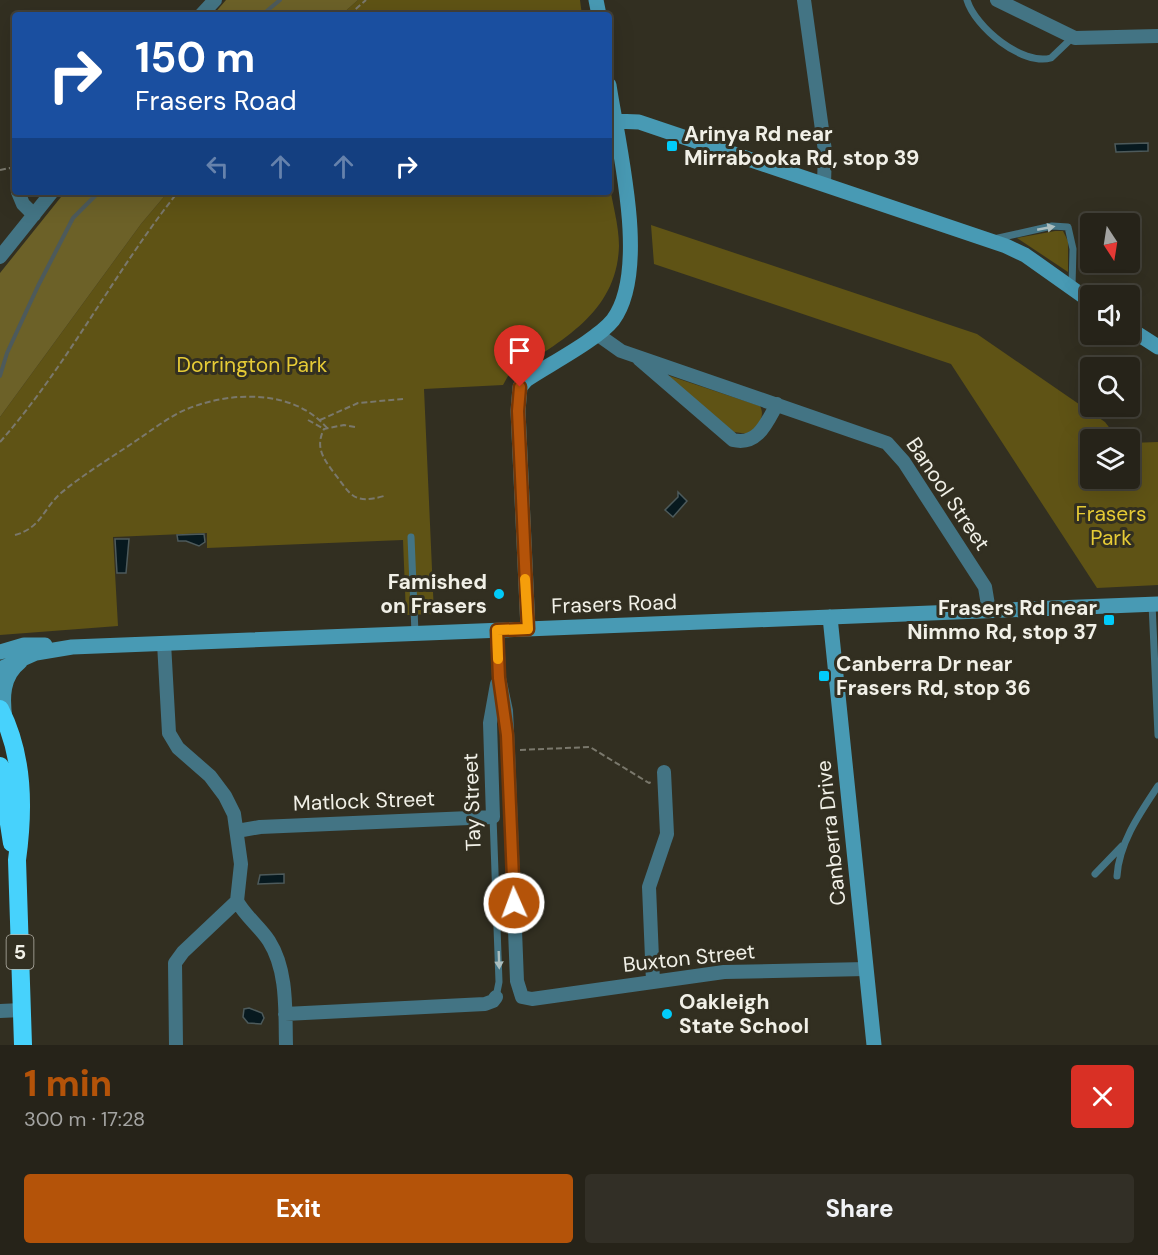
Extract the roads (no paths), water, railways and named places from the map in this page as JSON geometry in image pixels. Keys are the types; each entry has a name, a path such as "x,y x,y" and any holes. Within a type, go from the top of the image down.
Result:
{"highway":[{"name":"5","path":"3,714 15,746 20,779 20,832 17,860 23,1045"},
{"name":"5","path":"0,766 9,833 17,860"}],"street":[{"path":"204,12 214,0"},
{"path":"804,0 825,151 824,184"},
{"path":"998,0 1073,37 1158,36"},
{"path":"528,629 518,411 520,387 526,380 597,334 612,320 623,300 630,273 628,208 612,107"},
{"path":"614,122 639,122 988,240 1025,255 1080,294"},
{"path":"19,195 23,204 34,215"},
{"path":"0,257 50,195"},
{"name":"Banool Street","path":"597,334 617,350 877,438 891,446 985,587 989,611"},
{"path":"1140,335 1158,347"},
{"name":"Banool Street","path":"635,356 733,440 743,441 758,435 777,404"},
{"name":"Frasers Road","path":"0,652 24,645 72,647 1155,604"},
{"name":"Canberra Drive","path":"830,617 874,1045"},
{"name":"Tay Street","path":"497,630 499,678 507,730 517,981 520,993"},
{"path":"164,643 169,732 178,748 210,776 225,795 234,814 241,864 237,901 183,952 175,963 176,1045"},
{"path":"0,645 24,645"},
{"name":"Frasers Road","path":"0,669 42,651 72,647"},
{"name":"Frasers Road","path":"3,714 3,697 9,673 22,660 42,651"},
{"name":"Tay Street","path":"493,818 490,723 499,678"},
{"path":"653,982 649,887 667,834 664,772"},
{"name":"Matlock Street","path":"237,831 260,826 493,818"},
{"path":"237,901 269,941 278,960 283,978 286,1045"},
{"name":"Buxton Street","path":"520,993 525,999 532,999 724,972 866,969"},
{"path":"285,1014 485,1004 496,997"},
{"path":"0,1011 22,1010"}],"lane":[{"path":"967,0 978,22 1008,46 1031,58 1051,58 1073,37"},
{"path":"988,240 1052,226 1067,226 1071,231 1072,242 1072,288"},
{"path":"411,537 415,633"},
{"path":"1155,604 1158,735"},
{"path":"1095,874 1123,845 1158,786"},
{"name":"Tay Street","path":"493,818 499,982 496,997"},
{"path":"1117,876 1118,861 1123,845"}],"waterway":[{"path":"266,12 280,0"},
{"path":"0,376 7,353 73,218 96,195"}],"place":[{"name":"Arinya Rd near Mirrabooka Rd, stop 39","path":"672,146"},
{"name":"Famished on Frasers","path":"499,594"},
{"name":"Frasers Rd near Nimmo Rd, stop 37","path":"1109,620"},
{"name":"Canberra Dr near Frasers Rd, stop 36","path":"824,676"},
{"name":"Oakleigh State School","path":"667,1014"}],"park label":[{"name":"Dorrington Park","path":"252,365"},
{"name":"Frasers Park","path":"1111,526"}]}
